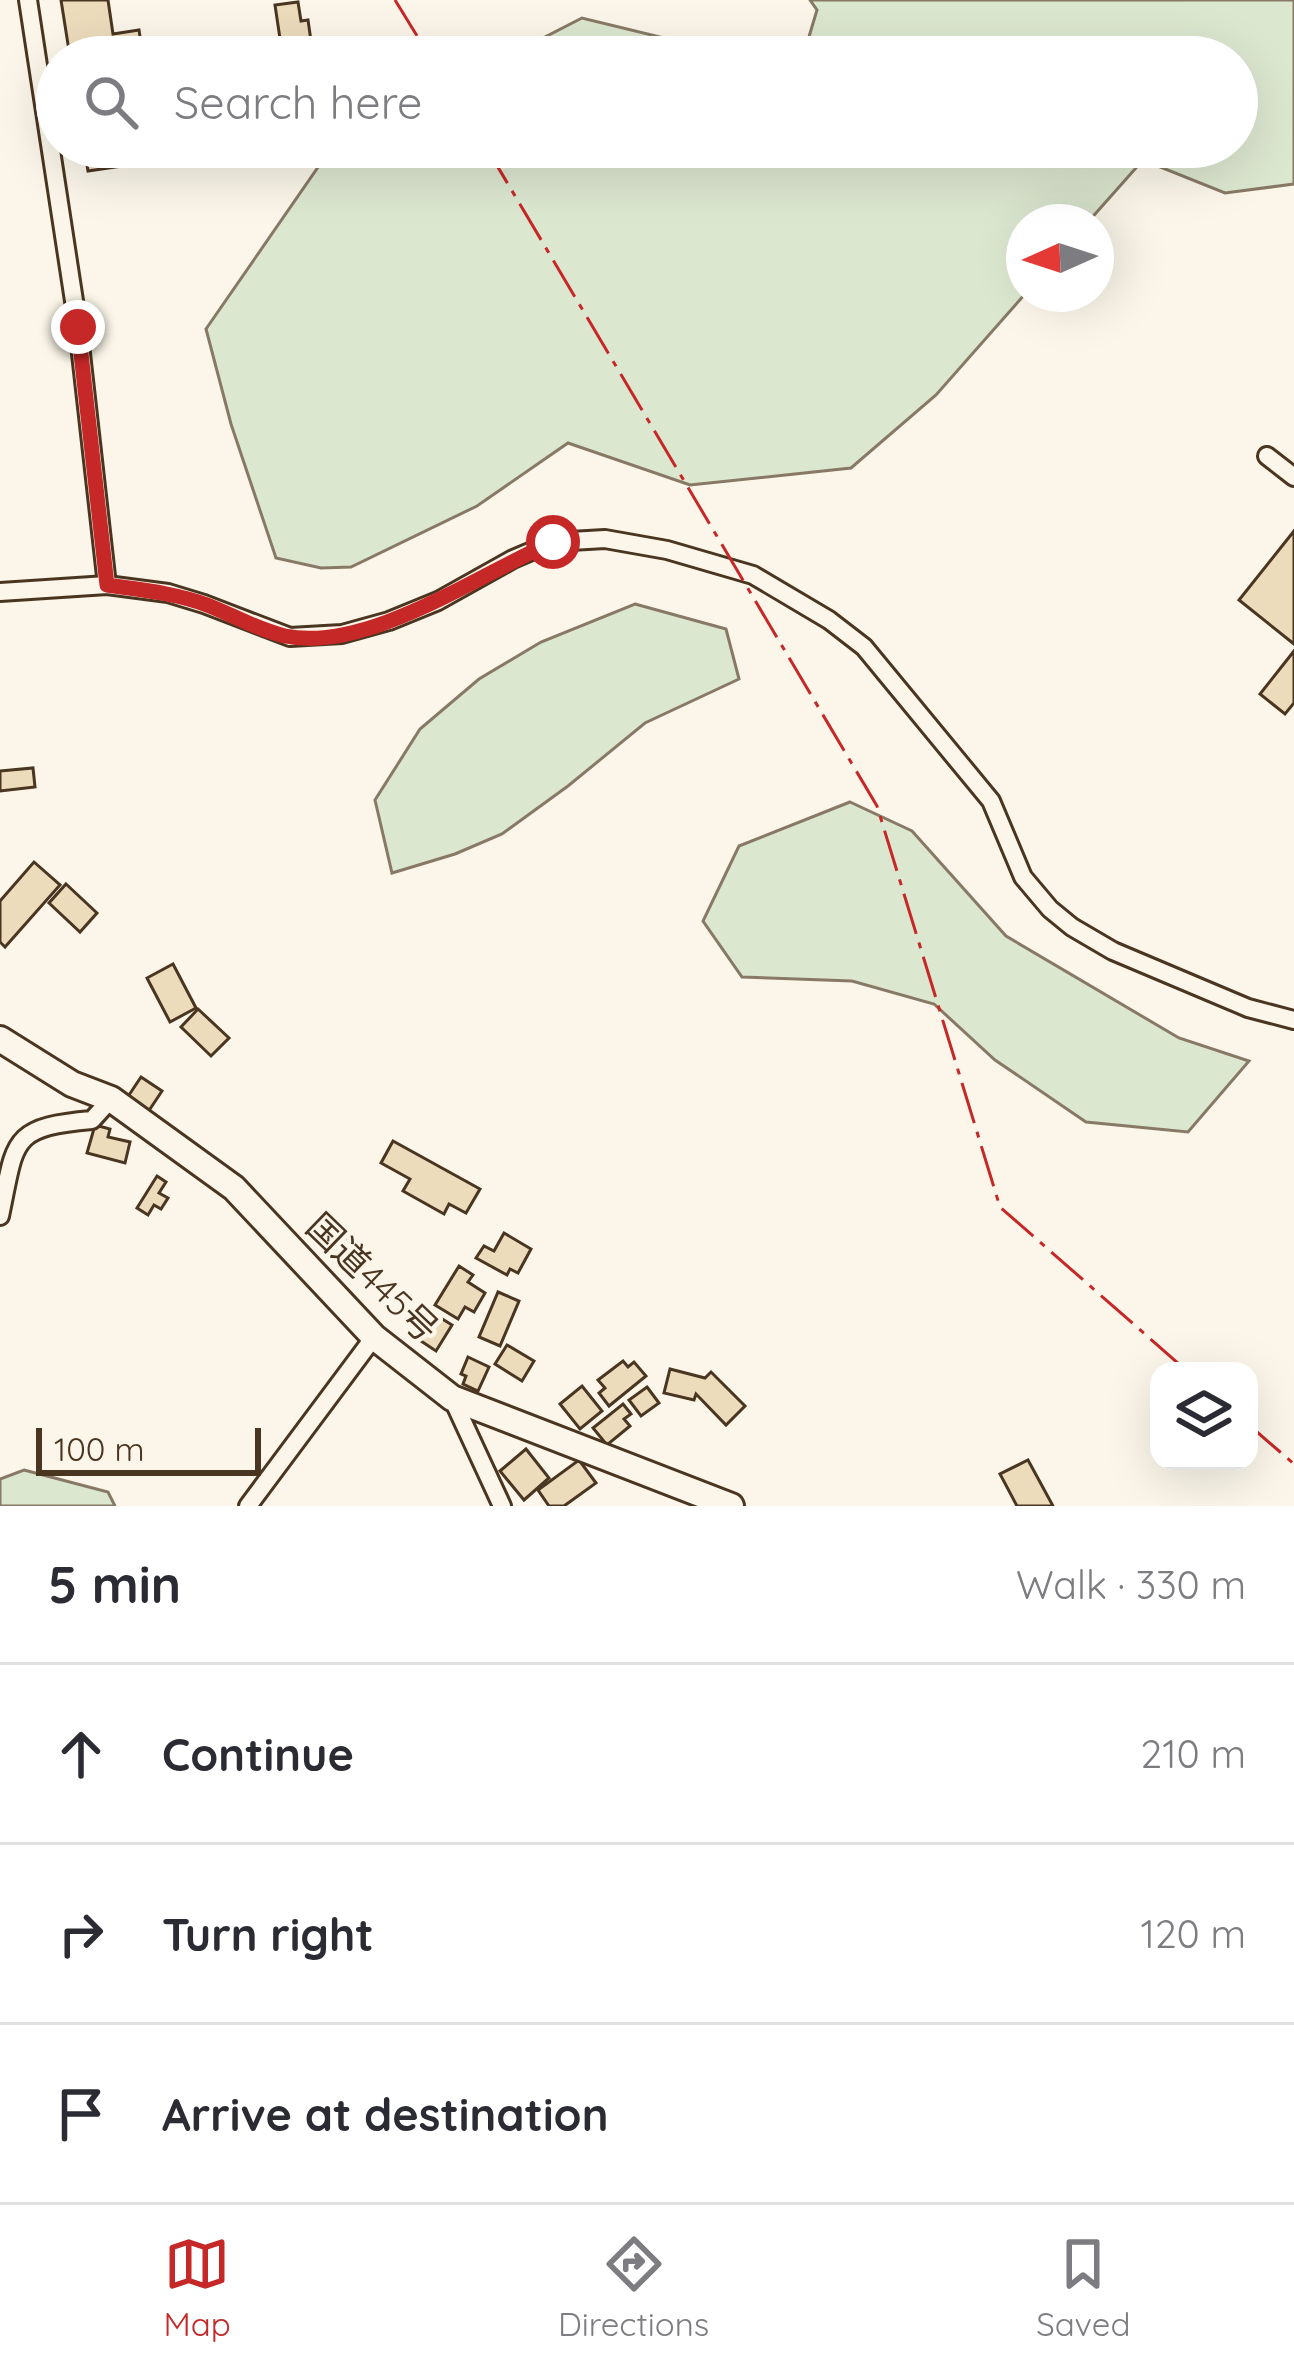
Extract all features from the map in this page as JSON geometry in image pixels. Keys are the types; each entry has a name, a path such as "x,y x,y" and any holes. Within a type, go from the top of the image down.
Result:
{"highway":[{"name":"国道445号","path":"0,1039 72,1084 111,1099 234,1188 374,1336 452,1398 731,1506"}],"street":[{"path":"28,0 36,52"},
{"path":"54,168 78,327 107,585"},
{"path":"1267,456 1294,477"},
{"path":"0,592 107,585 186,598 290,637 342,634 389,621 437,602 553,542 604,539 667,550 753,575 864,646 991,801 1023,877 1072,928 1113,951 1248,1008 1294,1020"},
{"path":"0,1216 9,1170 23,1138 52,1123 92,1120 111,1099"},
{"path":"248,1506 374,1336"},
{"path":"452,1398 502,1506"}],"green space":[{"path":"810,0 1294,0 1294,184 1225,193 1163,168 1258,168 1258,36 809,36 817,10"},
{"path":"582,18 656,36 547,36"},
{"path":"317,168 1136,168 1104,204 1006,204 1009,312 936,395 851,468 690,485 568,443 477,506 351,567 321,568 276,558 231,424 206,329"},
{"path":"635,604 726,629 739,679 645,723 502,834 392,873 375,800 420,729 479,679 541,642"},
{"path":"850,802 912,831 1006,936 1179,1038 1249,1061 1188,1132 1086,1122 995,1060 934,1004 852,981 742,977 703,921 739,846"},
{"path":"24,1470 108,1492 115,1506 0,1506 0,1479"}],"building":[{"path":"61,0 108,0 113,34 139,30 140,36 67,36"},
{"path":"298,2 301,21 308,20 310,36 280,36 275,5"},
{"path":"1294,531 1294,644 1239,600"},
{"path":"1294,651 1294,703 1285,714 1260,694"},
{"path":"33,768 35,787 0,791 0,771"},
{"path":"34,862 60,885 5,947 0,942 0,901"},
{"path":"66,884 97,913 80,932 49,903"},
{"path":"173,964 196,1008 170,1022 147,978"},
{"path":"198,1009 229,1038 211,1056 181,1027"},
{"path":"141,1077 162,1091 148,1112 127,1098"},
{"path":"95,1125 110,1129 108,1137 130,1142 125,1163 87,1153"},
{"path":"393,1141 480,1189 466,1213 449,1204 444,1214 403,1191 410,1179 381,1163"},
{"path":"157,1176 166,1182 159,1193 168,1198 161,1209 154,1205 148,1215 137,1208"},
{"path":"336,1226 367,1259 349,1277 317,1244"},
{"path":"504,1233 531,1249 518,1273 510,1269 507,1275 476,1258 484,1246 494,1251"},
{"path":"459,1266 473,1275 468,1282 485,1293 474,1312 465,1307 458,1319 435,1305"},
{"path":"498,1292 519,1301 500,1346 479,1337"},
{"path":"431,1312 452,1325 436,1351 415,1337"},
{"path":"507,1345 534,1361 522,1381 495,1364"},
{"path":"468,1357 489,1367 478,1391 463,1384 466,1376 461,1374"},
{"path":"623,1361 628,1367 634,1362 646,1376 609,1406 599,1393 605,1388 598,1380"},
{"path":"670,1369 705,1378 711,1372 745,1406 726,1425 696,1394 694,1400 664,1393"},
{"path":"582,1386 602,1411 580,1429 560,1404"},
{"path":"647,1387 659,1403 641,1416 629,1400"},
{"path":"623,1404 631,1414 624,1419 630,1426 607,1445 593,1428"},
{"path":"526,1449 549,1478 524,1500 500,1471"},
{"path":"579,1460 596,1483 564,1506 549,1506 538,1490"},
{"path":"1028,1460 1053,1506 1017,1506 1000,1474"}],"power":[{"path":"395,0 417,36"},
{"path":"498,168 877,806 1000,1207 1177,1362"},
{"path":"1258,1433 1294,1464"}],"route":[{"path":"78,327 107,585 168,593 290,637 342,634 437,602 553,542"}]}
